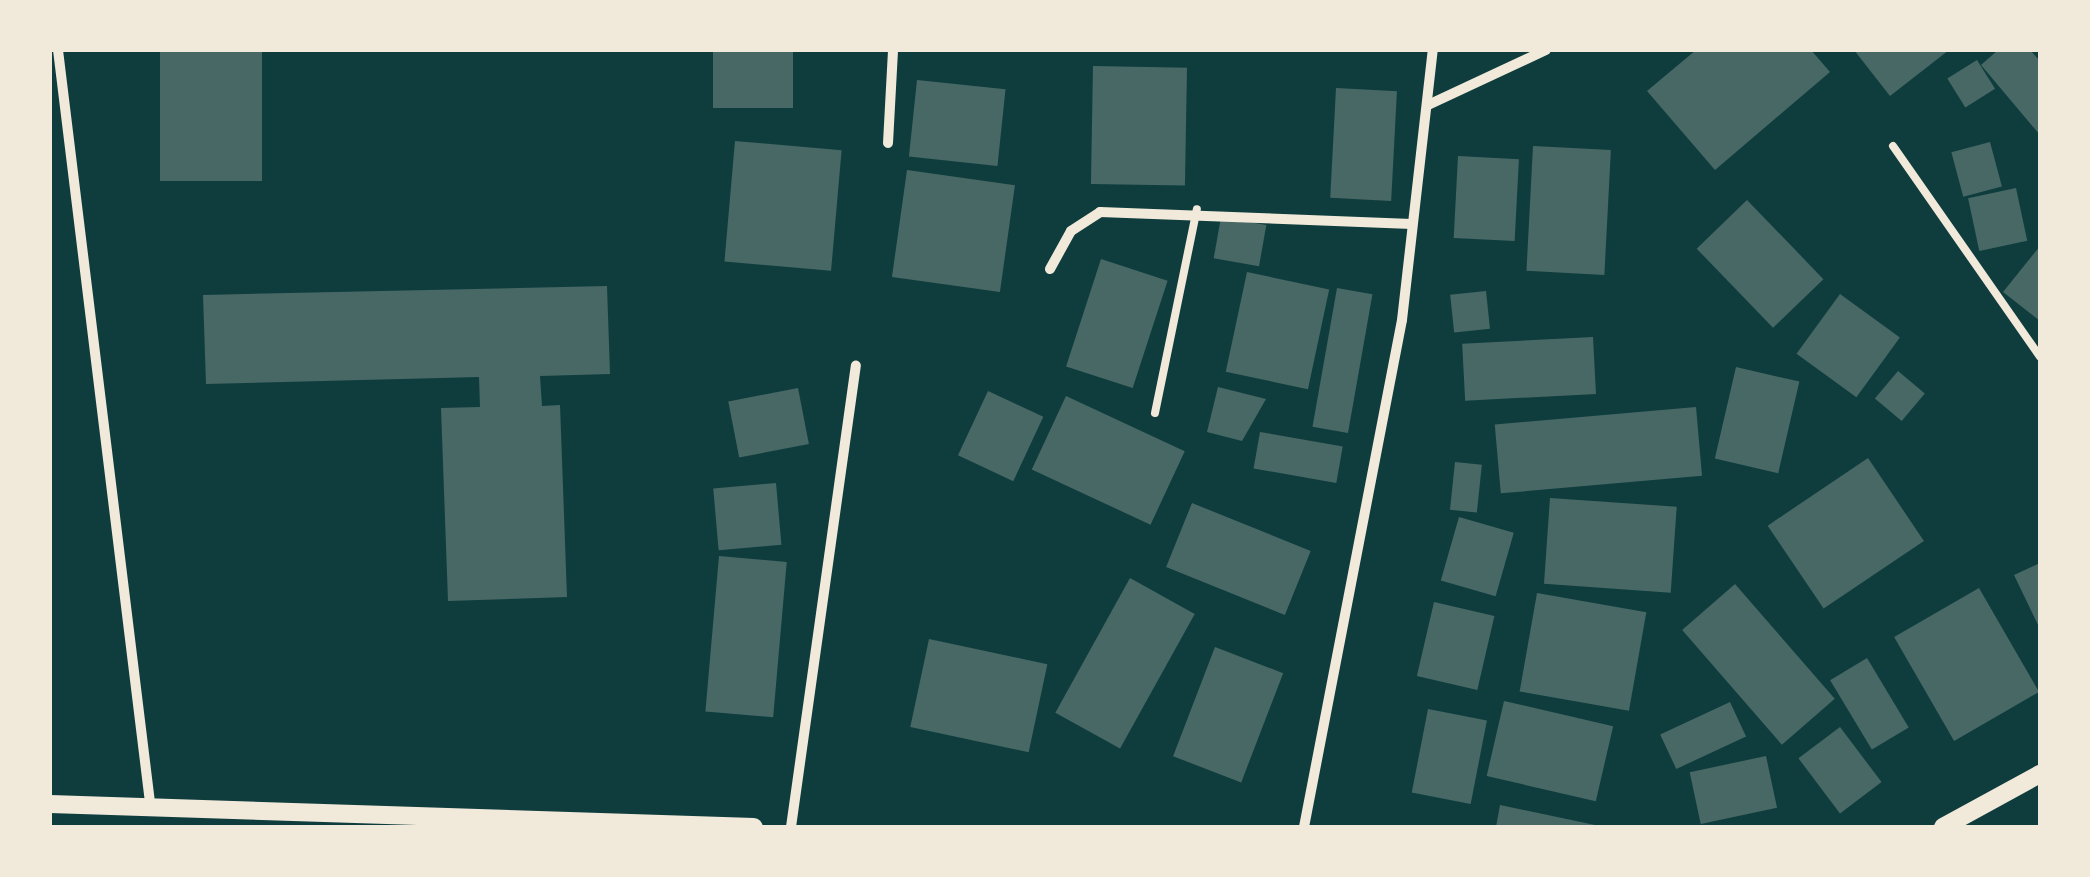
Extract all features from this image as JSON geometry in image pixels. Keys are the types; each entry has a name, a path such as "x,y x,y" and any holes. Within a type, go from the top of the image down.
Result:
{"street":[{"path":"58,50 150,802"},
{"path":"888,143 892,50"},
{"path":"1304,827 1412,224 1434,50"},
{"path":"1428,104 1546,50"},
{"path":"1050,269 1071,231 1100,212 1197,209 1412,224"},
{"path":"792,827 856,366"},
{"path":"1943,827 2040,774"},
{"path":"50,804 150,802 754,827"}],"lane":[{"path":"1894,146 2040,357"},
{"path":"1155,413 1197,209"}],"building":[{"path":"160,50 262,50 262,181 160,181"},
{"path":"713,50 793,50 793,108 713,108"},
{"path":"1696,50 1811,50 1830,72 1715,170 1647,91"},
{"path":"1854,50 1949,50 1890,96"},
{"path":"1998,50 2030,50 2040,61 2040,135 1981,65"},
{"path":"1977,60 1995,89 1965,107 1947,79"},
{"path":"1093,66 1187,68 1185,186 1091,184"},
{"path":"917,80 1006,89 997,166 909,157"},
{"path":"1336,88 1397,91 1391,201 1330,198"},
{"path":"735,141 842,150 831,271 724,262"},
{"path":"1990,142 2002,186 1963,197 1951,152"},
{"path":"1533,146 1611,150 1604,275 1526,271"},
{"path":"1458,156 1519,159 1515,241 1454,238"},
{"path":"907,170 1015,185 1000,292 892,277"},
{"path":"2016,188 2027,241 1979,251 1968,198"},
{"path":"1747,200 1823,279 1773,328 1697,249"},
{"path":"1221,217 1266,225 1259,266 1214,258"},
{"path":"2040,246 2040,321 2003,292"},
{"path":"1101,259 1168,281 1133,388 1066,366"},
{"path":"1247,272 1329,289 1308,389 1226,372"},
{"path":"607,286 610,374 540,376 542,406 560,405 567,597 448,601 441,408 480,407 479,377 206,384 203,295"},
{"path":"1337,288 1372,294 1348,433 1313,427"},
{"path":"1486,291 1490,329 1454,333 1450,295"},
{"path":"1840,294 1900,337 1856,397 1797,354"},
{"path":"1593,337 1596,394 1465,401 1462,344"},
{"path":"1736,367 1799,382 1778,473 1715,459"},
{"path":"1898,371 1925,393 1902,421 1875,399"},
{"path":"1218,387 1266,399 1242,441 1207,432"},
{"path":"798,388 809,444 739,458 728,402"},
{"path":"988,391 1043,417 1013,481 958,455"},
{"path":"1066,396 1185,451 1150,525 1032,469"},
{"path":"1696,407 1702,476 1501,493 1495,425"},
{"path":"1260,432 1343,447 1336,483 1254,468"},
{"path":"1868,458 1924,541 1824,609 1768,526"},
{"path":"1455,462 1482,465 1477,513 1450,510"},
{"path":"776,483 781,545 719,550 713,488"},
{"path":"1550,498 1677,507 1671,593 1544,584"},
{"path":"1192,503 1311,551 1285,615 1166,567"},
{"path":"1459,517 1514,533 1496,596 1441,580"},
{"path":"719,556 787,562 773,717 705,711"},
{"path":"2040,563 2040,629 2014,575"},
{"path":"1130,578 1195,614 1120,749 1055,713"},
{"path":"1735,584 1835,699 1782,745 1682,630"},
{"path":"1979,588 2039,692 1954,741 1894,637"},
{"path":"1537,593 1646,612 1629,711 1520,691"},
{"path":"1434,602 1494,616 1477,690 1417,676"},
{"path":"929,639 1047,664 1029,752 910,727"},
{"path":"1215,647 1283,673 1241,782 1173,756"},
{"path":"1867,658 1909,727 1872,750 1830,680"},
{"path":"1504,701 1613,726 1596,801 1487,776"},
{"path":"1730,702 1746,736 1676,769 1660,735"},
{"path":"1428,709 1487,720 1471,804 1412,792"},
{"path":"1840,727 1882,782 1840,813 1798,758"},
{"path":"1766,756 1777,808 1701,824 1690,772"},
{"path":"1500,805 1595,825 1595,827 1496,827"}]}
